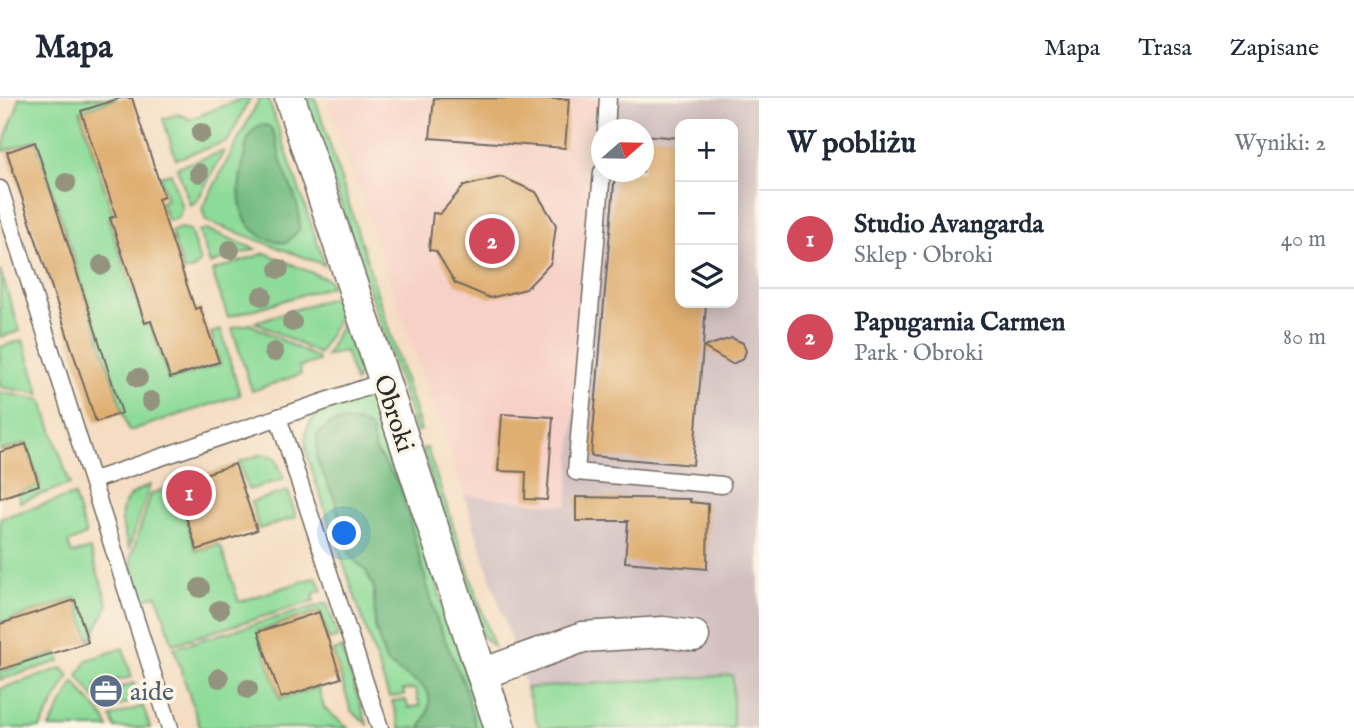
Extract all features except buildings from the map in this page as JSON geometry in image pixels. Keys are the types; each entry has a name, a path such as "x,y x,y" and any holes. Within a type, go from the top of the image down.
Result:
{"street":[{"name":"Obroki","path":"290,98 500,728"},
{"path":"482,674 583,638 663,632 694,636"}],"lane":[{"path":"607,119 608,98"},
{"path":"601,182 576,472 722,485"},
{"path":"0,189 170,728"},
{"path":"94,481 385,382"},
{"path":"278,417 380,728"}],"shaded area":[{"path":"327,98 601,98 599,119 591,119 591,182 594,182 567,506 464,495"},
{"path":"601,98 759,98 759,728 733,728 733,675 526,688 464,495 567,506 594,182 654,182 654,119 599,119"},
{"path":"123,648 139,699 105,711 78,676 87,660"}],"green space":[{"path":"19,98 117,98 80,111 113,215 108,218 144,325 150,324 169,380 220,364 211,333 221,330 240,395 129,431 36,140 4,151"},
{"path":"250,98 228,141 176,159 163,119 178,114 190,119"},
{"path":"260,98 268,98 325,265 206,221 202,209"},
{"path":"306,98 315,98 421,430 416,432"},
{"path":"260,125 269,126 275,136 297,205 299,230 286,243 259,234 244,216 241,204 240,178 247,142 251,133"},
{"path":"224,151 197,201 190,205 177,167"},
{"path":"171,173 182,208 178,218 168,221 161,202 167,199 160,176"},
{"path":"180,228 190,230 200,262 194,269 184,272 171,231"},
{"path":"206,229 255,249 210,264 199,231"},
{"path":"265,253 329,280 331,286 228,317 212,271"},
{"path":"0,270 20,331 0,337"},
{"path":"335,297 341,313 319,354 255,322"},
{"path":"343,321 360,375 355,382 345,351 326,356"},
{"path":"250,324 319,361 299,367 301,374 252,391 232,328"},
{"path":"23,340 40,394 0,387 0,347"},
{"path":"0,392 42,400 70,484 20,502 17,493 40,485 26,443 0,451"},
{"path":"367,396 390,463 396,461 484,728 400,728 392,701 406,700 408,708 420,706 415,689 403,690 404,695 389,697 306,447 309,423 316,416 338,405"},
{"path":"341,421 362,423 371,429 375,450 400,485 437,621 464,684 476,728 420,728 430,702 428,693 386,662 375,627 374,588 366,571 351,557 335,500 317,460 317,435 328,425"},
{"path":"427,448 494,647 483,637 422,449"},
{"path":"262,454 275,457 284,479 248,490 239,462"},
{"path":"150,485 129,548 122,510 130,496"},
{"path":"175,485 196,551 217,545 221,547 239,602 316,577 322,590 313,594 314,601 173,644 157,595 138,601 131,557 151,494"},
{"path":"288,491 296,517 259,529 251,502"},
{"path":"74,495 86,535 68,543 72,554 90,549 108,605 90,641 76,598 0,623 0,518"},
{"path":"327,603 338,637 329,640 320,611 258,631 280,699 318,687 324,708 348,728 200,728 174,648"},
{"path":"123,648 132,677 96,685 101,701 118,696 117,689 134,683 139,699 105,711 78,676 87,660"},
{"path":"341,648 367,724 351,711 333,651"},
{"path":"58,653 60,661 0,680 0,672"},
{"path":"62,668 69,676 40,728 0,728 0,689"},
{"path":"733,675 733,728 539,728 526,688"},
{"path":"74,682 106,721 108,728 49,728"},
{"path":"143,706 150,728 115,728 111,717"}],"place":[{"name":"Papugarnia Carmen","path":"492,241"},
{"name":"Studio Avangarda","path":"189,493"},
{"name":"aide","path":"106,691"}]}
